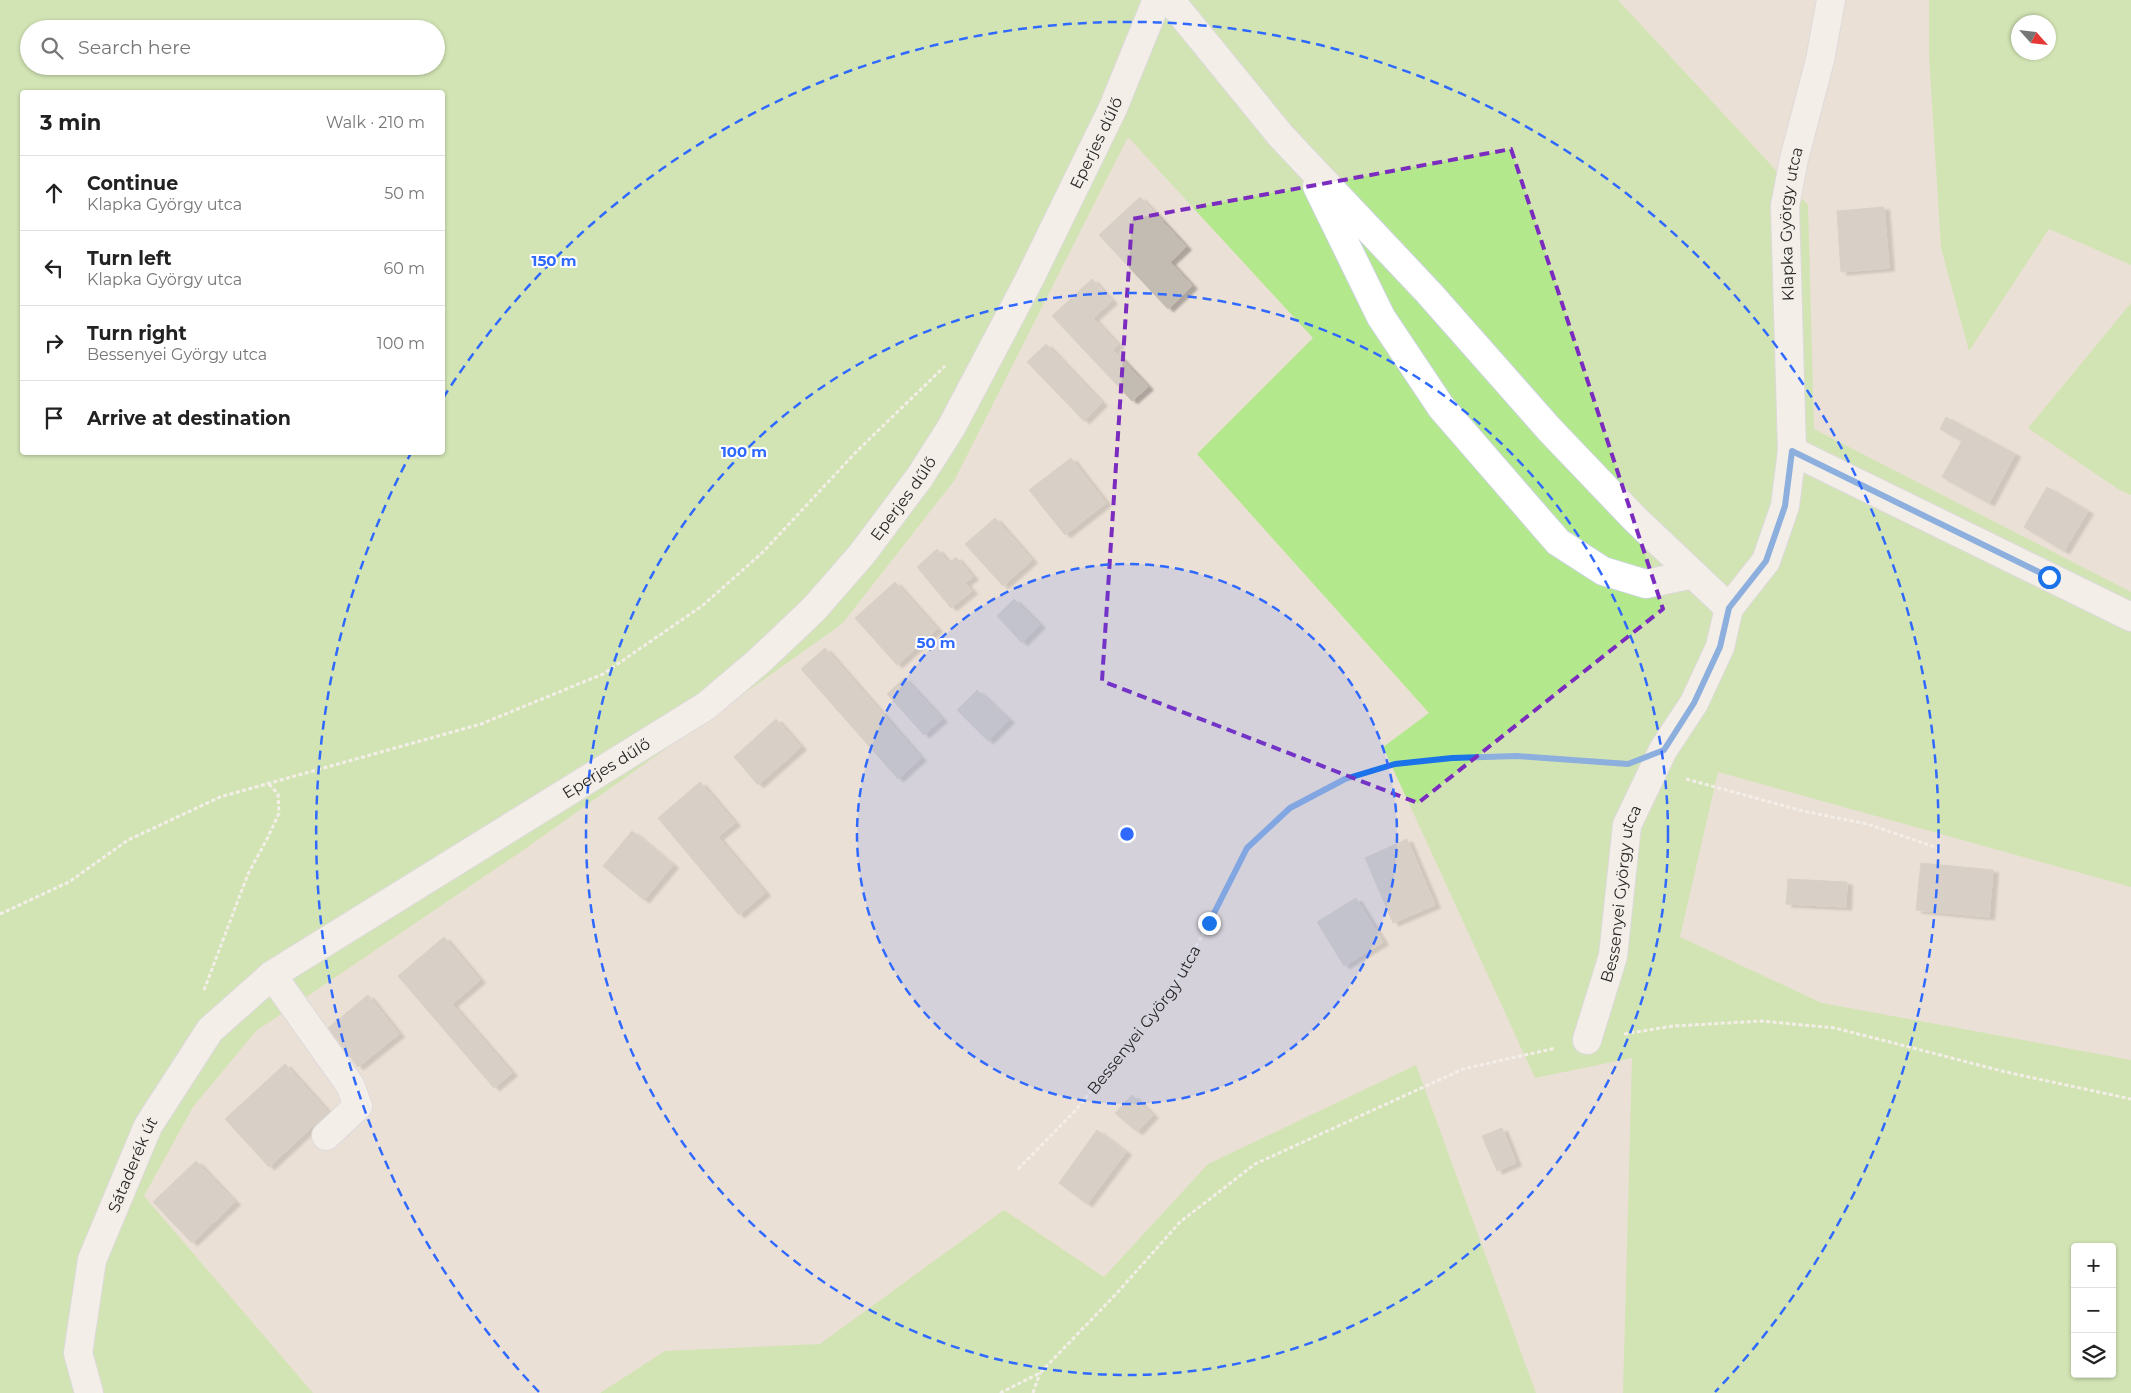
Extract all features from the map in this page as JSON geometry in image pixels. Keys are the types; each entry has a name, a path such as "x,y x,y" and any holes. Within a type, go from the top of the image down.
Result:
{"street":[{"name":"Eperjes dűlő","path":"474,850 706,706 758,662 814,609 862,554 919,478 951,428 1030,280 1113,108 1157,0"},
{"path":"1170,0 1281,136 1429,292 1549,429 1634,518 1729,608"},
{"name":"Klapka György utca","path":"1664,750 1694,703 1720,647 1729,608 1766,561 1785,506 1792,451 1785,206 1794,159 1820,60 1831,0"},
{"path":"1306,162 1381,317 1440,407 1558,542 1603,571 1646,584 1693,574"},
{"path":"1792,451 2131,617"},
{"name":"Bessenyei György utca","path":"1586,1040 1612,956 1627,825 1664,750"},
{"name":"Sátaderék út","path":"89,1393 78,1353 92,1260 148,1126 210,1030 272,975 474,850"},
{"path":"272,975 350,1085 358,1106 326,1136"}],"path":[{"path":"0,914 69,882 128,840 220,797 267,782 480,724 603,674 702,606 762,553 857,451 948,363"},
{"path":"1664,750 1687,780 1803,811 1867,824 1941,849"},
{"name":"Bessenyei György utca","path":"1018,1169 1076,1110 1172,989 1209,923 1247,848 1290,808 1345,779 1395,764 1452,758 1517,756 1628,764 1664,750"},
{"path":"210,1030 193,1017 248,874 268,837 278,813 278,794 267,782"},
{"path":"1000,1393 1040,1373 1117,1293 1180,1222 1255,1164 1463,1069 1586,1040 1673,1026 1762,1021 1836,1028 2006,1072 2131,1099"},
{"path":"1033,1393 1040,1373"}],"highlighted area":[{"path":"1511,149 1663,609 1418,803 1102,681 1132,219"}],"green space":[{"path":"0,0 1618,0 1808,205 1814,429 2131,592 2131,887 1718,772 1680,937 1822,1003 2131,1060 2131,1393 1623,1393 1632,1058 1535,1078 1383,747 1429,713 1197,454 1313,338 1128,137 954,481 842,624 519,853 256,1031 193,1107 144,1196 313,1393 0,1393"},
{"path":"1929,0 2131,0 2131,265 2049,229 1969,351 1941,248 1929,56"},
{"path":"2131,303 2131,495 2118,489 2028,428"},
{"path":"1416,1065 1536,1393 600,1393 665,1351 820,1344 1004,1210 1104,1277 1208,1164"}],"building":[{"path":"1140,197 1186,247 1170,262 1192,286 1168,309 1099,235"},
{"path":"1884,207 1889,268 1841,272 1837,211"},
{"path":"1092,279 1112,301 1093,318 1118,345 1113,350 1148,387 1132,401 1052,316"},
{"path":"1046,344 1102,403 1084,421 1027,362"},
{"path":"1946,417 2015,454 1989,503 1942,477 1962,441 1940,429"},
{"path":"1071,458 1106,503 1065,535 1029,490"},
{"path":"2047,487 2088,511 2064,551 2024,527"},
{"path":"995,518 1032,560 1003,586 965,544"},
{"path":"937,549 949,563 956,557 973,577 965,583 972,591 951,608 917,567"},
{"path":"895,582 937,629 897,665 855,618"},
{"path":"1014,599 1040,625 1022,643 997,616"},
{"path":"825,648 921,758 898,779 801,669"},
{"path":"904,678 942,719 924,735 887,694"},
{"path":"977,690 1009,720 988,741 957,710"},
{"path":"776,719 801,747 758,785 734,757"},
{"path":"700,782 735,823 718,837 765,893 739,915 658,818"},
{"path":"632,831 673,865 644,900 603,866"},
{"path":"1407,839 1435,905 1393,923 1365,858"},
{"path":"1921,863 1993,870 1989,917 1916,910"},
{"path":"1788,879 1847,882 1846,907 1786,904"},
{"path":"1356,898 1383,942 1344,966 1317,922"},
{"path":"444,937 480,980 452,1004 512,1073 494,1088 398,976"},
{"path":"368,995 399,1034 358,1067 328,1028"},
{"path":"285,1064 328,1112 269,1167 225,1119"},
{"path":"1132,1095 1153,1115 1137,1132 1115,1113"},
{"path":"1502,1128 1516,1163 1497,1171 1482,1136"},
{"path":"1097,1130 1126,1152 1087,1204 1059,1183"},
{"path":"196,1161 235,1202 192,1243 153,1202"}],"route":[{"path":"1209,923 1247,848 1290,808 1345,779 1395,764 1452,758 1517,756 1628,764 1664,750 1694,703 1720,647 1729,608 1766,561 1785,506 1792,451 2049,577"}]}
